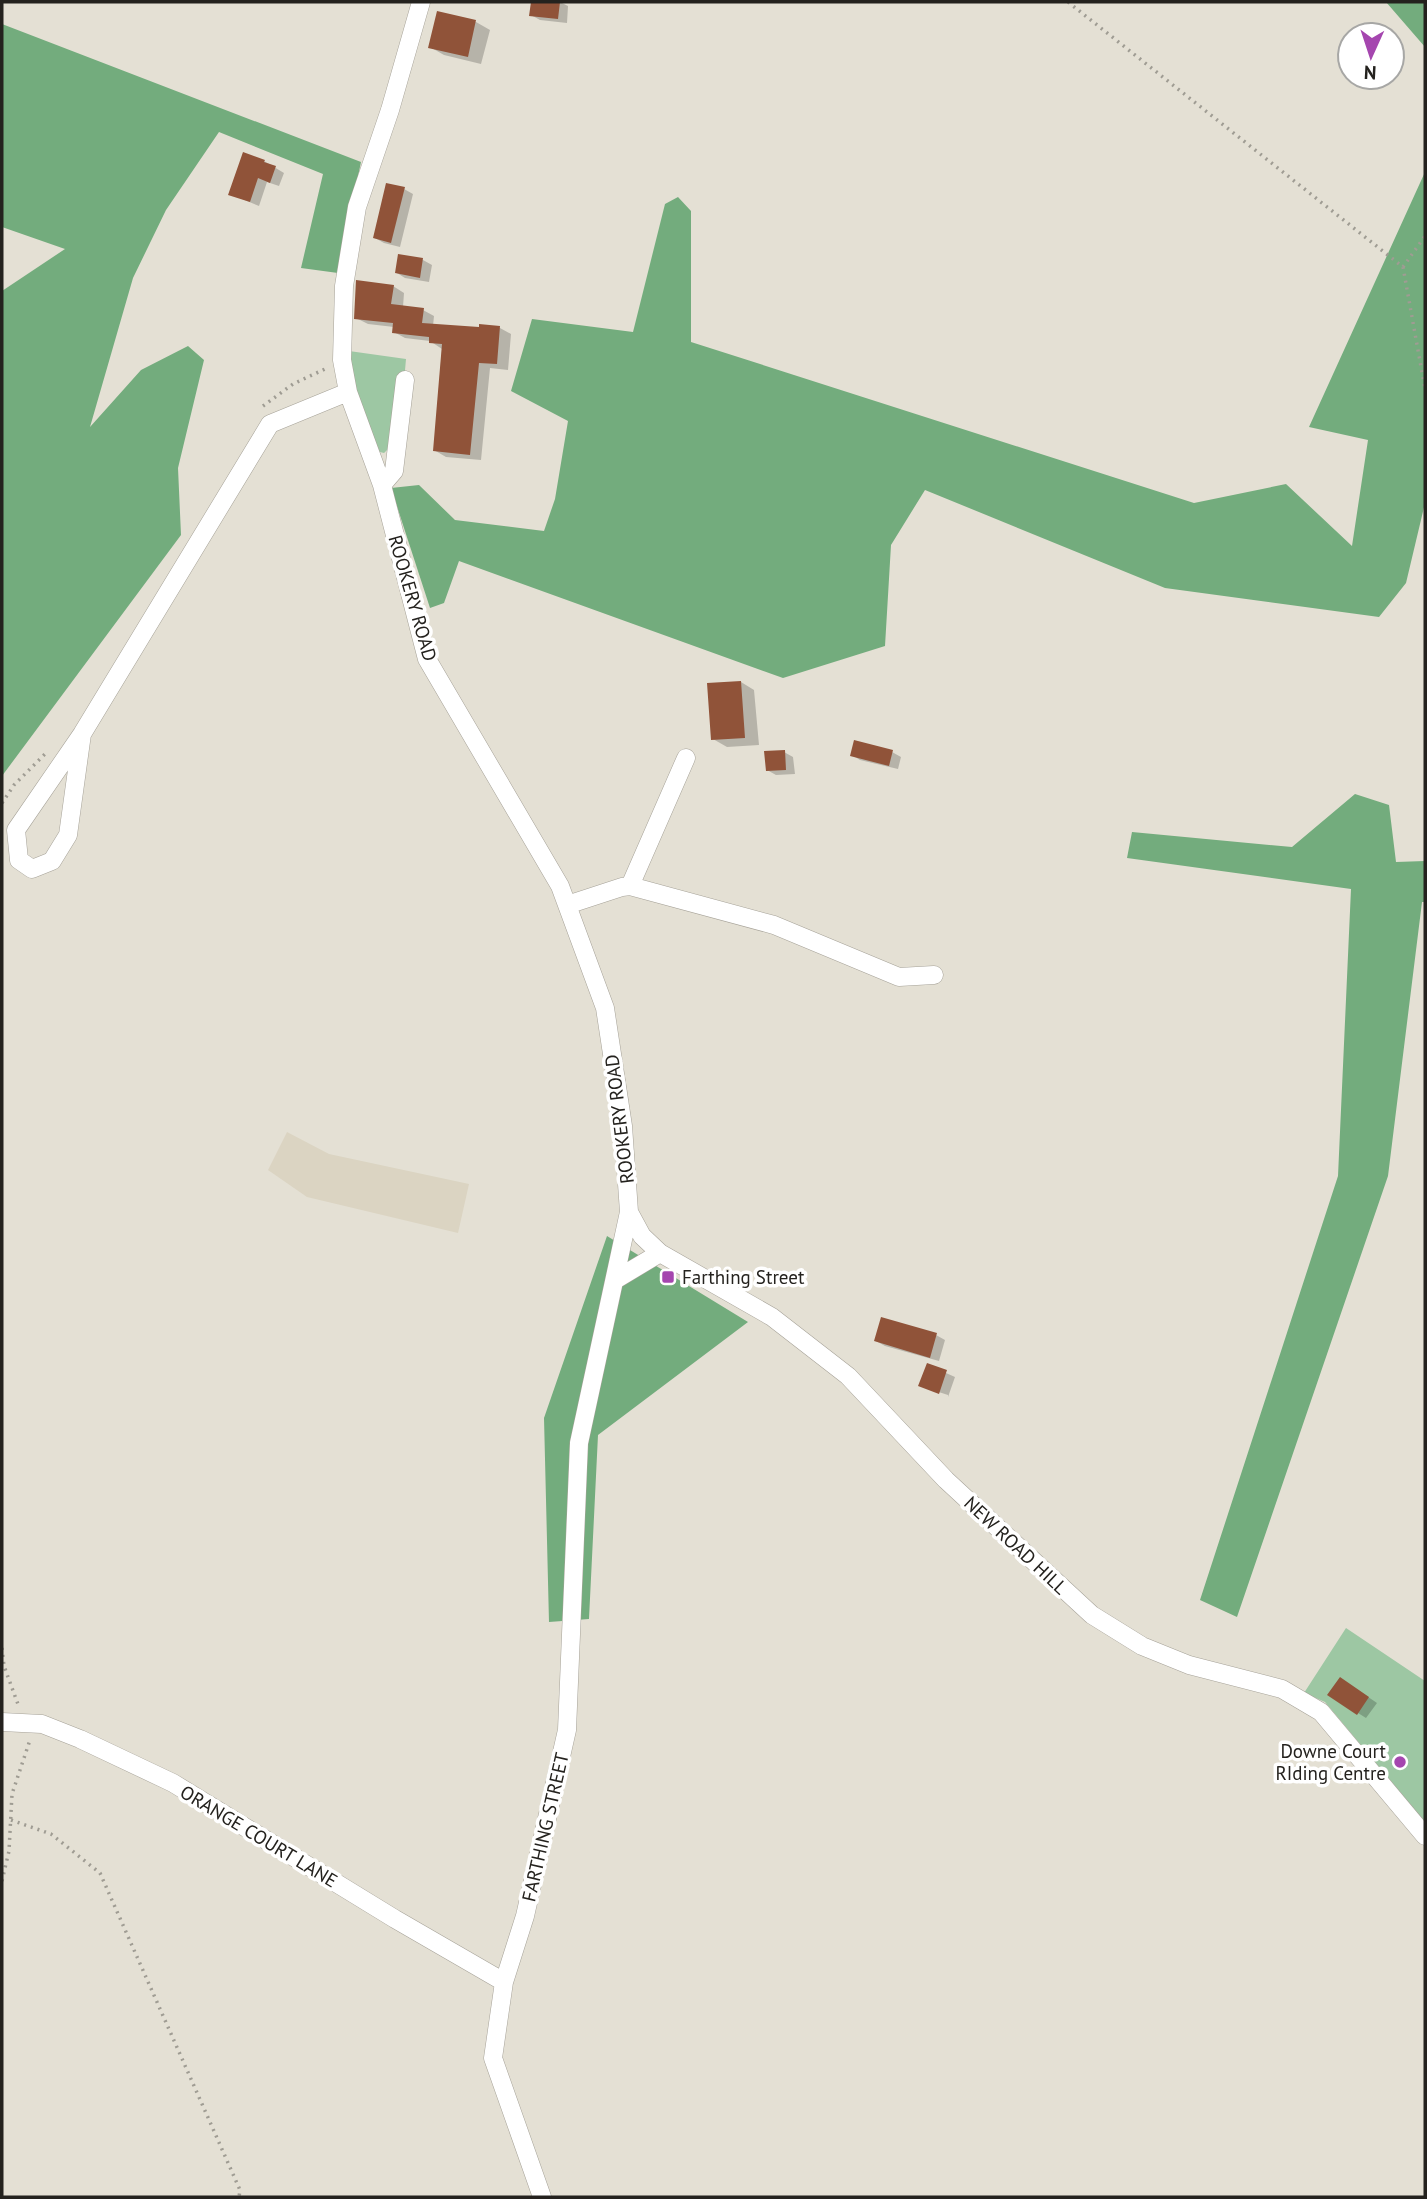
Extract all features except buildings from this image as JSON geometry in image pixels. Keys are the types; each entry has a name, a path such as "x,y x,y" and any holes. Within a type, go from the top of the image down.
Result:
{"street":[{"name":"ROOKERY ROAD","path":"421,2 390,110 357,207 344,286 342,360 348,391 382,485 427,659 560,886 605,1008 623,1126 629,1212"},
{"path":"382,485 394,471 405,380"},
{"path":"82,734 68,835 52,861 32,869 19,860 16,830 82,734 270,424 348,391"},
{"path":"630,886 686,758"},
{"path":"567,905 630,886 774,925 899,977 934,975"},
{"name":"NEW ROAD HILL","path":"629,1212 642,1236 660,1253 772,1317 848,1376 946,1480 1092,1615 1142,1646 1189,1665 1282,1689 1321,1712 1425,1836"},
{"name":"FARTHING STREET","path":"542,2197 493,2058 504,1982 525,1916 567,1730 579,1443 629,1212"},
{"path":"615,1280 660,1253"},
{"name":"ORANGE COURT LANE","path":"2,1722 34,1725 80,1739 173,1783 504,1982"}],"path":[{"path":"1068,2 1402,267 1425,390"},
{"path":"1402,267 1425,236"},
{"path":"2,1648 4,1666 34,1725 12,1794 9,1851 2,1881"},
{"path":"11,1820 51,1834 100,1873 240,2190 239,2197"}],"shaded area":[{"path":"287,1132 329,1154 469,1184 458,1233 307,1197 268,1170"}],"green space":[{"path":"1386,2 1425,2 1425,47 1406,25 1406,21 1402,21"},
{"path":"2,24 361,162 338,273 301,268 323,174 219,132 166,210 133,278 90,427 141,370 188,346 204,360 178,468 181,535 2,776 2,291 65,249 2,227"},
{"path":"1425,172 1425,503 1406,583 1379,617 1165,588 925,490 891,545 885,646 783,678 459,561 444,603 430,608 391,488 419,485 455,520 544,531 555,499 568,421 511,391 532,319 633,332 665,204 678,197 691,211 691,342 1194,503 1286,484 1352,546 1368,440 1309,427"},
{"path":"349,351 406,359 399,438 384,453 376,451 352,391"},
{"path":"1355,794 1389,805 1396,862 1425,861 1425,902 1422,902 1388,1176 1237,1617 1200,1600 1338,1176 1351,889 1127,858 1132,832 1292,847"},
{"path":"607,1236 748,1322 598,1435 589,1619 549,1622 544,1418"},
{"name":"Downe Court RIding Centre","path":"1346,1628 1425,1681 1425,1822 1325,1702 1304,1693"}],"place":[{"name":"Farthing Street","path":"668,1277"},
{"name":"Downe Court RIding Centre","path":"1400,1762"}]}
